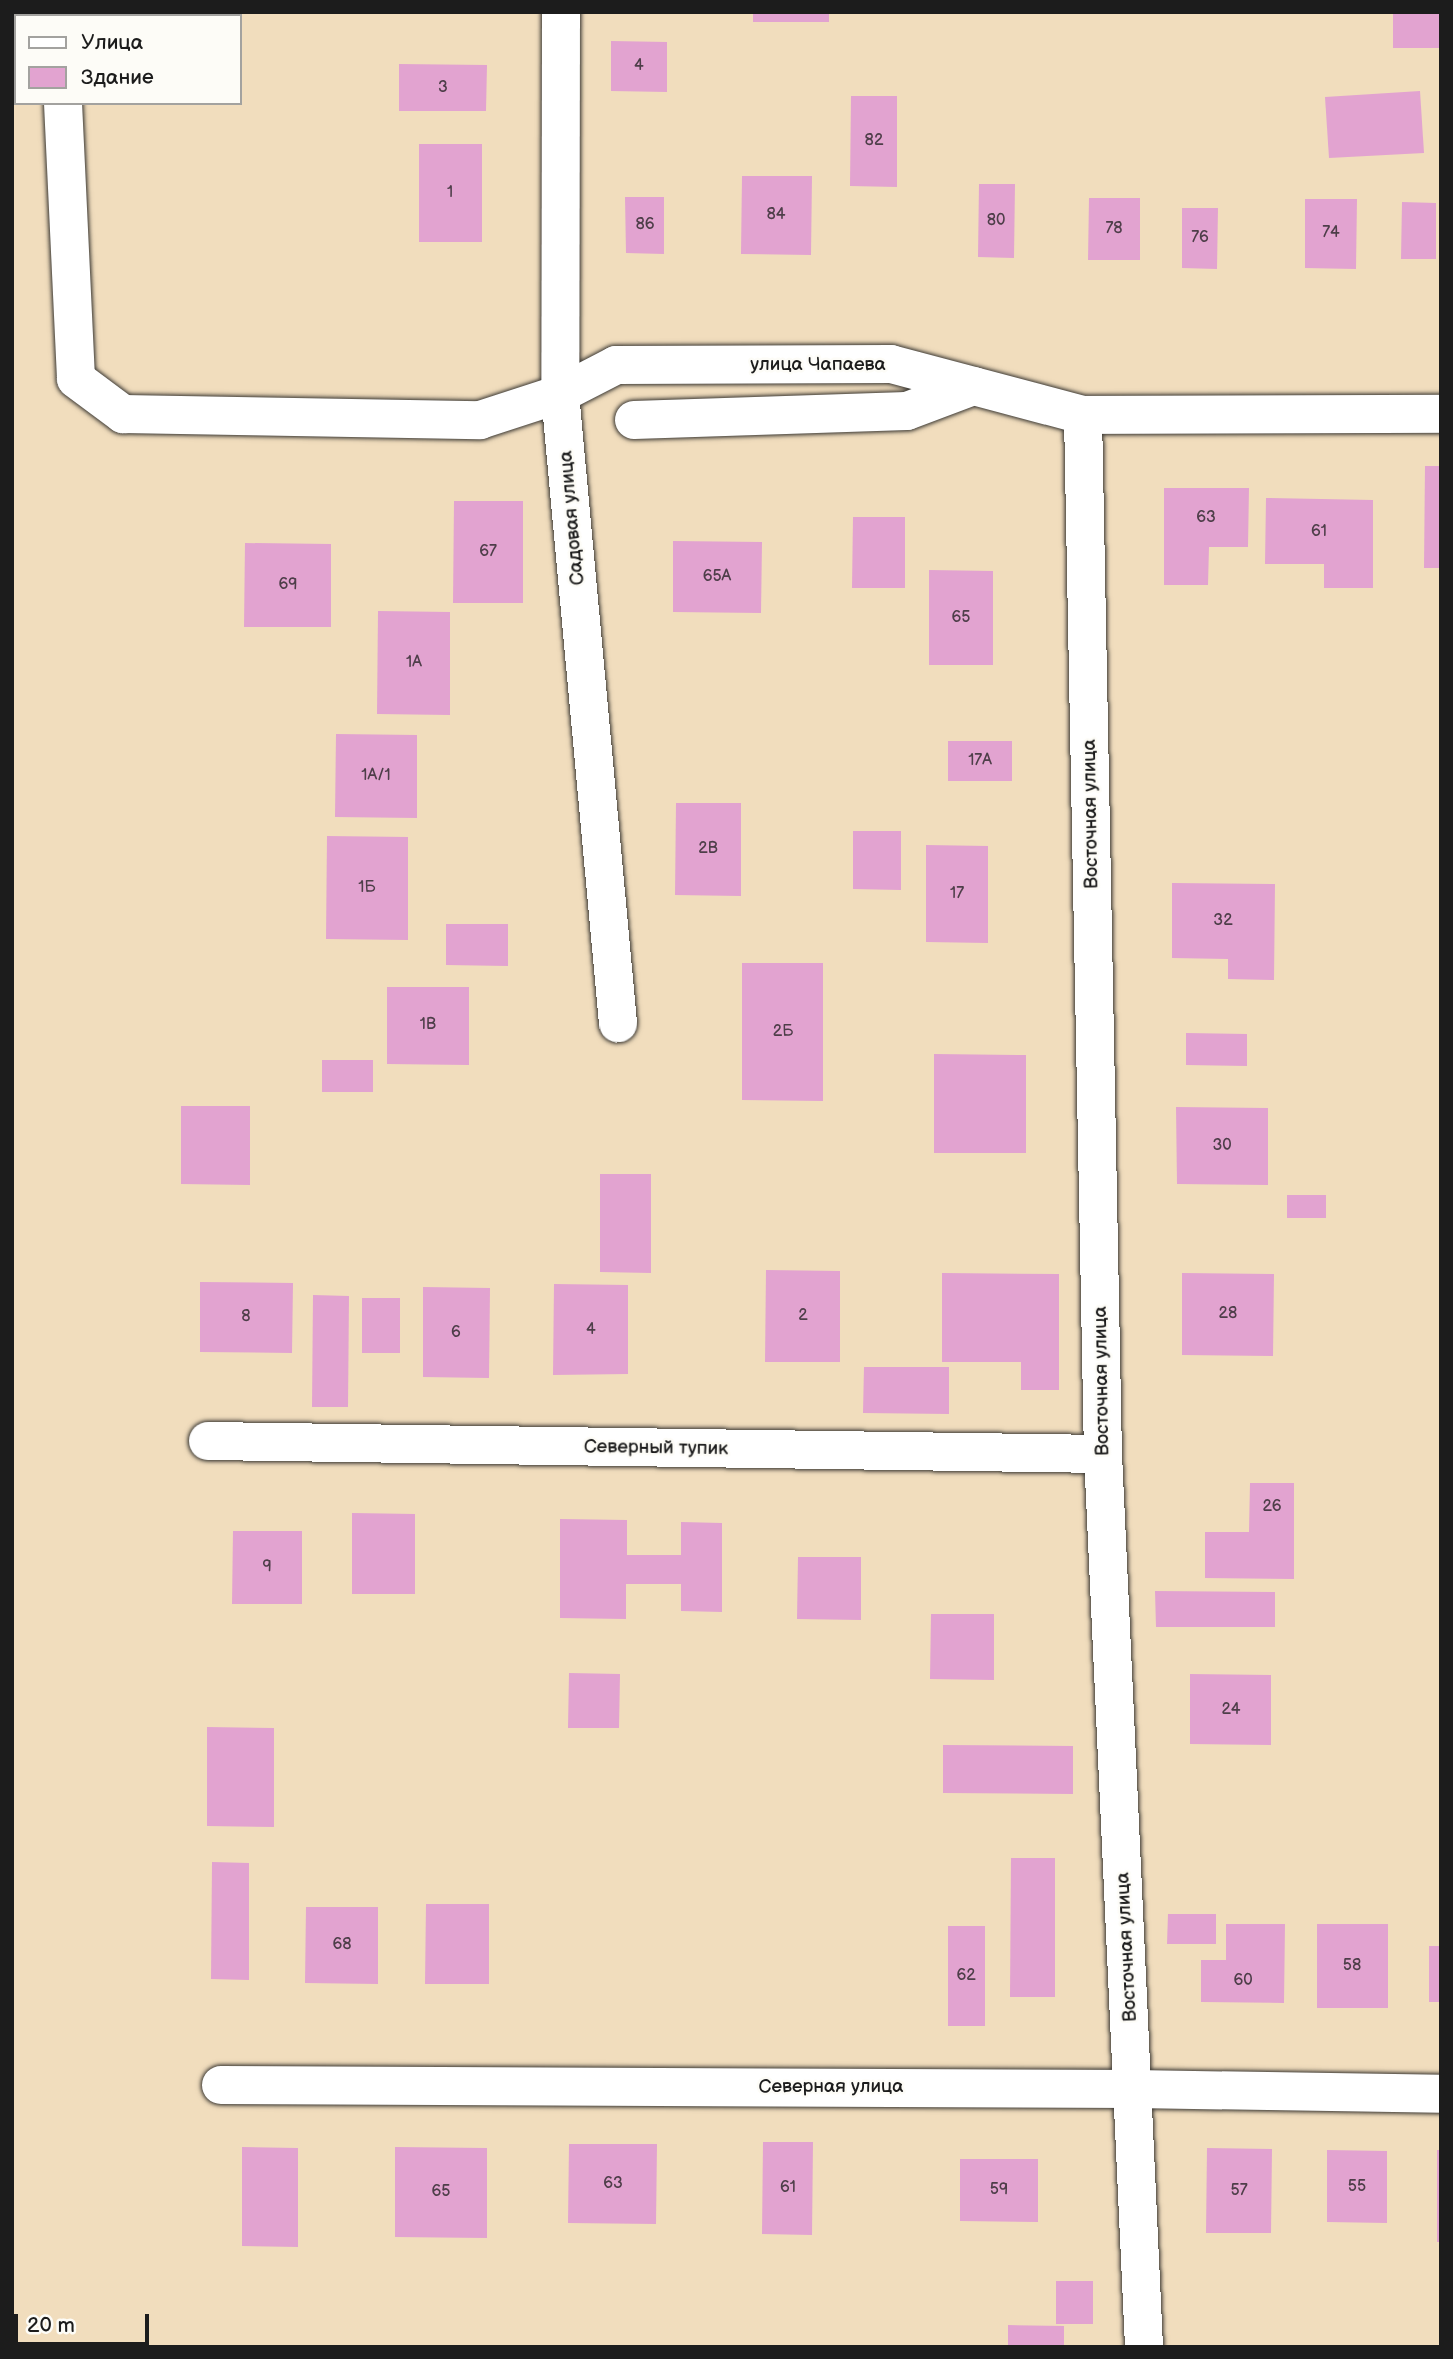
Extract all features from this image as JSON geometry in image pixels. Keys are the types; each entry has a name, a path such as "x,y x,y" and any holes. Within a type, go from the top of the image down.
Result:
{"street":[{"name":"Садовая улица","path":"561,12 560,394 618,1023"},
{"name":"улица Чапаева","path":"63,105 76,379 123,414 480,420 560,394 616,365 891,364 1083,415 1441,414"},
{"path":"634,420 907,411 973,386"},
{"name":"Восточная улица","path":"1083,415 1103,1454 1134,2089 1143,2347"},
{"name":"Северный тупик","path":"208,1441 1103,1454"},
{"name":"Северная улица","path":"221,2085 1134,2089 1441,2094"}],"building":[{"path":"753,12 829,12 829,22 753,22"},
{"path":"1393,12 1440,12 1440,48 1393,48"},
{"path":"611,41 667,42 667,92 611,91"},
{"path":"399,64 487,65 486,111 399,111"},
{"path":"1420,91 1424,153 1329,158 1325,97"},
{"path":"851,96 897,96 897,187 850,186"},
{"path":"419,144 482,144 482,242 419,242"},
{"path":"742,176 812,176 811,255 741,254"},
{"path":"979,184 1015,184 1014,258 978,257"},
{"path":"625,197 664,197 664,254 626,253"},
{"path":"1089,198 1140,198 1140,260 1088,260"},
{"path":"1305,199 1357,199 1356,269 1305,268"},
{"path":"1402,202 1436,203 1436,259 1401,259"},
{"path":"1182,208 1218,208 1217,269 1182,268"},
{"path":"1425,466 1441,466 1441,568 1424,568"},
{"path":"1164,488 1249,488 1248,547 1209,547 1208,585 1164,585"},
{"path":"1266,498 1373,500 1373,588 1324,588 1324,564 1265,564"},
{"path":"454,501 523,501 523,603 453,603"},
{"path":"853,517 905,517 905,588 852,588"},
{"path":"673,541 762,542 761,613 673,612"},
{"path":"245,543 331,544 331,627 244,627"},
{"path":"929,570 993,571 993,665 929,665"},
{"path":"378,611 450,612 450,715 377,714"},
{"path":"336,734 417,735 417,818 335,817"},
{"path":"948,741 1012,741 1012,781 948,781"},
{"path":"676,803 741,803 741,896 675,895"},
{"path":"853,831 901,831 901,890 853,889"},
{"path":"327,836 408,837 408,940 326,939"},
{"path":"926,845 988,846 988,943 926,942"},
{"path":"1172,883 1275,884 1274,980 1228,979 1228,959 1172,958"},
{"path":"446,924 508,924 508,966 446,965"},
{"path":"742,963 823,963 823,1101 742,1100"},
{"path":"387,987 469,987 469,1065 387,1064"},
{"path":"1186,1033 1247,1034 1247,1066 1186,1065"},
{"path":"934,1054 1026,1055 1026,1153 934,1153"},
{"path":"322,1060 373,1060 373,1092 322,1092"},
{"path":"181,1106 250,1106 250,1185 181,1184"},
{"path":"1176,1107 1268,1108 1268,1185 1177,1184"},
{"path":"600,1174 651,1174 651,1273 600,1272"},
{"path":"1287,1195 1326,1195 1326,1218 1287,1218"},
{"path":"766,1270 840,1271 840,1362 765,1362"},
{"path":"942,1273 1059,1274 1059,1390 1021,1390 1021,1362 942,1362"},
{"path":"1182,1273 1274,1274 1273,1356 1182,1355"},
{"path":"200,1282 293,1283 292,1353 200,1352"},
{"path":"554,1284 628,1285 628,1374 553,1375"},
{"path":"423,1287 490,1288 489,1378 423,1377"},
{"path":"313,1295 349,1296 348,1407 312,1407"},
{"path":"362,1298 400,1298 400,1353 362,1353"},
{"path":"864,1367 949,1367 949,1414 863,1413"},
{"path":"1250,1483 1294,1483 1294,1579 1205,1578 1205,1532 1249,1532"},
{"path":"352,1513 415,1514 415,1594 352,1594"},
{"path":"560,1519 627,1520 627,1555 681,1555 681,1522 722,1523 722,1612 681,1611 681,1584 626,1584 626,1619 560,1618"},
{"path":"233,1531 302,1531 302,1604 232,1604"},
{"path":"798,1557 861,1557 861,1620 797,1619"},
{"path":"1155,1591 1275,1592 1275,1627 1156,1627"},
{"path":"931,1614 994,1614 994,1680 930,1679"},
{"path":"569,1673 620,1674 619,1728 568,1728"},
{"path":"1190,1674 1271,1675 1271,1745 1190,1744"},
{"path":"207,1727 274,1728 274,1827 207,1826"},
{"path":"943,1745 1073,1746 1073,1794 943,1793"},
{"path":"1011,1858 1055,1858 1055,1997 1010,1997"},
{"path":"212,1862 249,1863 249,1980 211,1979"},
{"path":"426,1904 489,1904 489,1984 425,1984"},
{"path":"306,1907 378,1907 378,1984 305,1983"},
{"path":"1168,1914 1216,1914 1216,1944 1167,1944"},
{"path":"1226,1924 1285,1924 1284,2003 1201,2002 1201,1960 1226,1960"},
{"path":"1317,1924 1388,1924 1388,2008 1317,2008"},
{"path":"948,1926 985,1926 985,2026 948,2026"},
{"path":"1429,1946 1441,1946 1441,2002 1429,2002"},
{"path":"763,2142 813,2142 812,2235 762,2234"},
{"path":"569,2144 657,2144 656,2224 568,2223"},
{"path":"242,2147 298,2148 298,2247 242,2246"},
{"path":"395,2147 487,2148 487,2238 395,2237"},
{"path":"1207,2148 1272,2149 1271,2233 1206,2233"},
{"path":"1327,2150 1387,2151 1387,2223 1327,2222"},
{"path":"1437,2150 1441,2150 1441,2242 1437,2242"},
{"path":"960,2159 1038,2159 1038,2222 960,2221"},
{"path":"1056,2281 1093,2281 1093,2324 1056,2324"},
{"path":"1008,2325 1064,2326 1064,2347 1008,2347"}]}
